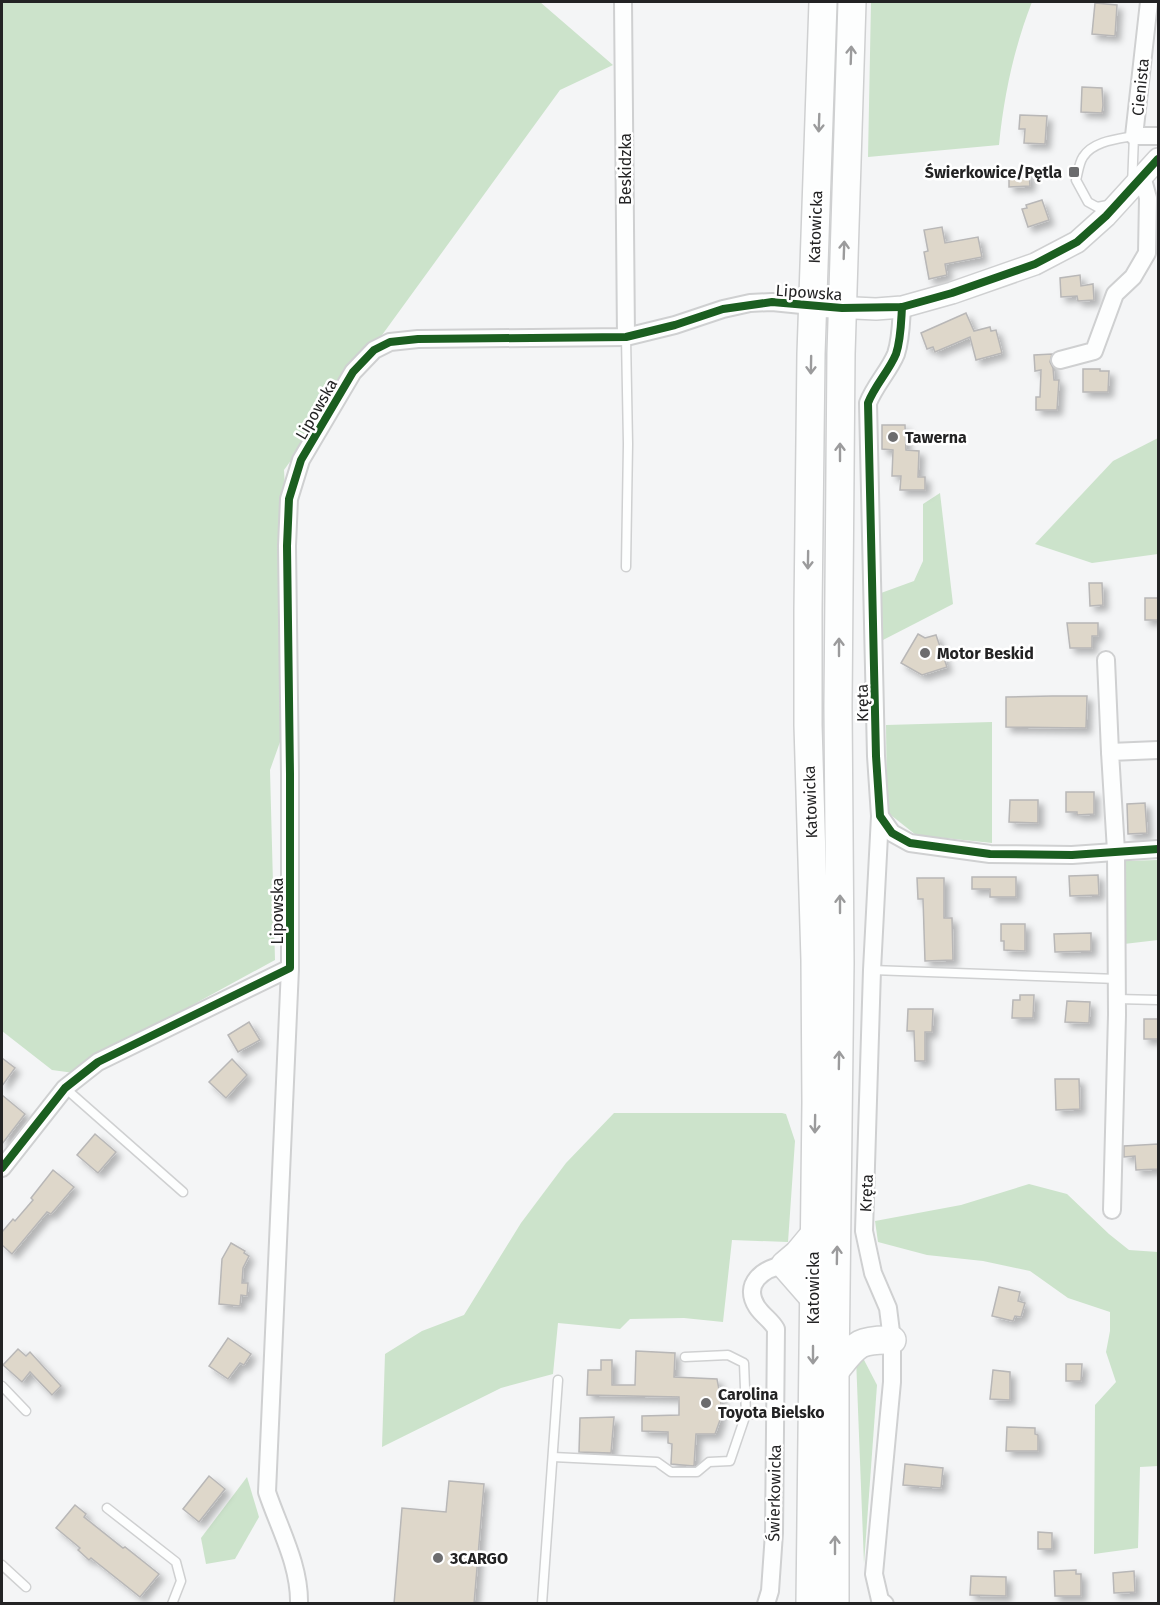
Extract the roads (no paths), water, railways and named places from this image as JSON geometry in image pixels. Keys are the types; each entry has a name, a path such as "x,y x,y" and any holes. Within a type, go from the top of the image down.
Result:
{"main road":[{"name":"Katowicka","path":"810,1604 816,1103 808,645 812,306 823,2"},
{"name":"Katowicka","path":"835,1604 835,1371 840,963 838,706 842,308 852,2"},
{"path":"813,1236 785,1265 813,1297"},
{"path":"835,1371 860,1343 871,1339 892,1340"}],"street":[{"name":"Beskidzka","path":"623,2 626,337"},
{"name":"Cienista","path":"1134,136 1149,2"},
{"path":"1134,136 1158,136"},
{"name":"Lipowska","path":"2,1168 65,1088 98,1062 290,968 290,774 286,546 289,499 301,460 353,372 374,350 390,342 418,339 626,337 750,303 772,302 842,308 902,307 952,293 1035,264 1077,242 1106,216 1158,159"},
{"path":"1060,360 1094,351 1115,294 1133,277 1147,252 1148,198 1137,181"},
{"name":"Kręta","path":"892,1340 888,1308 873,1273 864,1231 872,970 880,816 876,756 868,403 874,388 896,354 902,307"},
{"path":"1106,660 1116,851 1117,999 1112,1210"},
{"path":"1110,752 1158,750"},
{"path":"880,816 892,833 910,843 990,854 1072,855 1158,849"},
{"path":"290,968 267,1492 292,1560 300,1590 299,1604"},
{"name":"Świerkowicka","path":"766,1604 770,1592 774,1533 776,1329 772,1321 757,1307 753,1297 753,1287 757,1278 764,1271 785,1265"},
{"path":"885,1604 880,1600 874,1574 892,1382 892,1340"}],"lane":[{"path":"1134,136 1137,181 1108,205 1097,207 1082,195 1076,180 1083,157 1091,150 1108,140 1134,136"},
{"path":"626,337 628,444 626,567"},
{"path":"872,970 1117,979"},
{"path":"1117,999 1158,1000"},
{"path":"65,1088 183,1192"},
{"path":"553,1457 657,1462 671,1472 697,1472 709,1462 730,1461 746,1414 744,1364 728,1355 685,1357"},
{"path":"542,1604 558,1380"},
{"path":"2,1386 26,1411"},
{"path":"746,1414 776,1414"},
{"path":"107,1508 176,1562 181,1581 172,1604"},
{"path":"2,1565 26,1587"}],"place":[{"name":"Świerkowice/Pętla","path":"1074,172"},
{"name":"Tawerna","path":"893,437"},
{"name":"Motor Beskid","path":"925,653"},
{"name":"Carolina Toyota Bielsko","path":"706,1403"},
{"name":"3CARGO","path":"438,1558"}]}
